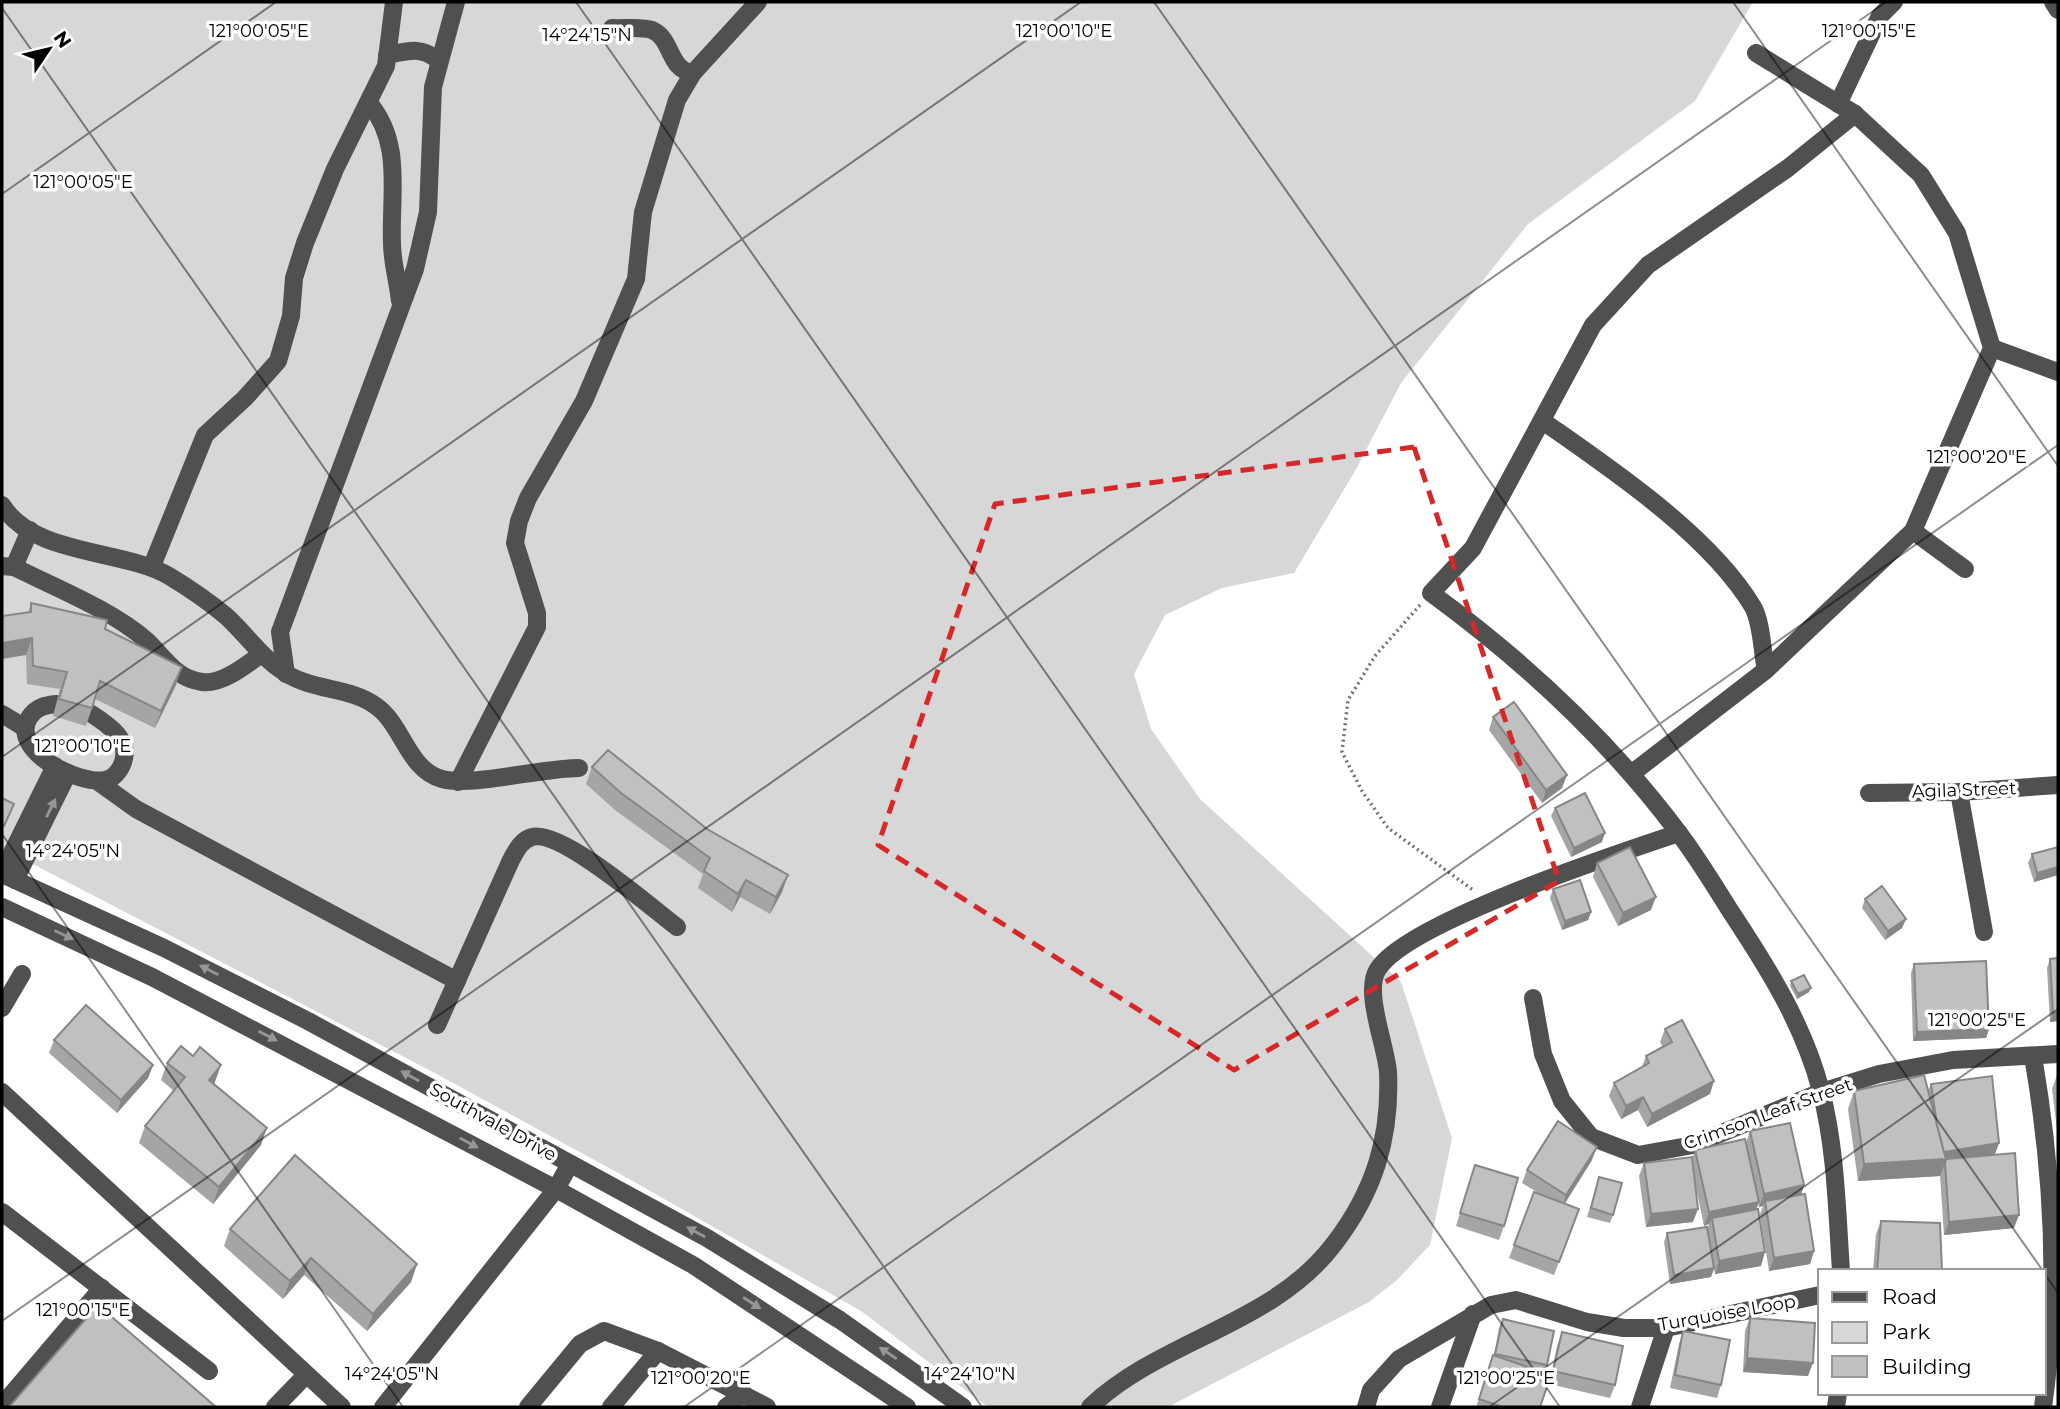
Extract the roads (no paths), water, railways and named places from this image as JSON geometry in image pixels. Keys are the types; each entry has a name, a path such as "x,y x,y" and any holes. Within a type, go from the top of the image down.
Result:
{"street":[{"path":"152,566 205,435 246,398 278,361 291,316 294,278 305,243 335,169 386,66 394,2"},
{"path":"286,674 280,632 415,269 428,212 433,87 438,60 456,2"},
{"path":"458,782 537,626 537,613 515,543 519,521 528,498 599,369 636,279 643,212 677,100 693,73 758,2"},
{"path":"1838,104 1880,16 1894,2"},
{"path":"2053,2 2058,10"},
{"path":"612,28 652,30 663,39 677,67 693,73"},
{"path":"387,55 415,49 425,50 438,60"},
{"path":"1631,774 1766,670 1913,531 1992,348 1957,233 1921,175 1855,114 1756,54"},
{"path":"369,103 382,118 391,151 394,172 392,243 401,305"},
{"path":"1842,1269 1831,1157 1821,1092 1796,1022 1775,978 1679,833 1631,774 1553,692 1489,636 1431,593 1473,548 1544,422 1593,325 1648,265 1788,167 1855,114"},
{"path":"1992,348 2058,372"},
{"path":"1544,422 1611,469 1677,524 1721,566 1754,609 1766,670"},
{"path":"2,505 6,512 30,530 112,559 152,566 194,591 228,618 260,656 286,674 314,686 362,696 388,718 428,774 458,782 551,768 579,768"},
{"path":"30,530 8,566 116,619 146,640 189,680 206,683 234,673 260,656"},
{"path":"1913,531 1965,569"},
{"path":"25,728 36,710 44,705 57,704"},
{"path":"90,713 114,731 122,741 125,753 113,777 97,781"},
{"path":"2,714 25,728 33,751 61,769 97,781 135,809 457,981"},
{"path":"6,876 61,769"},
{"name":"Agila Street","path":"1869,793 1959,792 2058,785"},
{"path":"1959,792 1984,932"},
{"path":"1090,1407 1140,1368 1233,1323 1298,1283 1334,1245 1368,1193 1385,1137 1388,1071 1372,986 1377,970 1393,952 1418,936 1486,905 1679,833"},
{"path":"437,1025 511,860 521,844 533,836 555,838 581,854 677,927"},
{"name":"Southvale Drive","path":"6,876 164,948 308,1021 707,1238 840,1320 964,1407"},
{"name":"Southvale Drive","path":"2,907 152,977 556,1189 693,1265 907,1407"},
{"path":"2,1008 22,974"},
{"name":"Crimson Leaf Street","path":"1533,998 1543,1054 1562,1101 1591,1136 1638,1155 1693,1145 1821,1092 1879,1074 1953,1060 2058,1054"},
{"path":"2033,1056 2047,1141 2054,1234 2046,1385"},
{"path":"2,1092 342,1407"},
{"path":"383,1407 556,1189 570,1164"},
{"path":"2,1212 209,1371"},
{"path":"5,1402 102,1288"},
{"name":"Turquoise Loop","path":"1366,1407 1371,1390 1399,1359 1491,1305 1516,1300 1587,1322 1624,1328 1666,1328 1818,1295"},
{"path":"1440,1407 1473,1314"},
{"path":"1640,1407 1666,1328"},
{"path":"528,1407 565,1360 593,1335 604,1331 616,1332 658,1351 767,1407"},
{"path":"611,1407 658,1351"},
{"path":"275,1407 306,1374"},
{"path":"726,1407 744,1394"}]}
